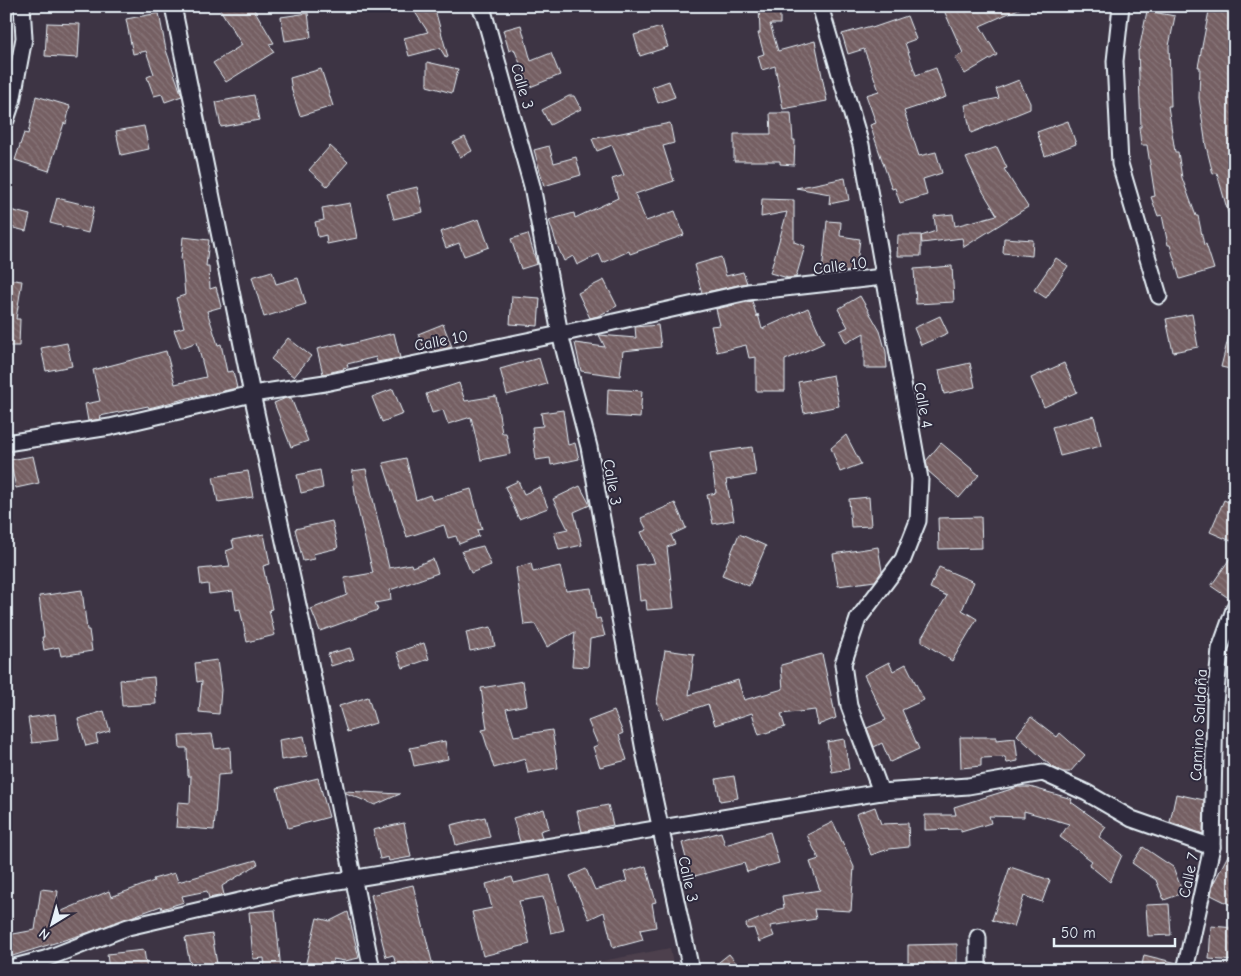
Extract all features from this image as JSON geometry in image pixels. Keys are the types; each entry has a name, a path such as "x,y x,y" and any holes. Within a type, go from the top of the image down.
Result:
{"street":[{"path":"6,120 12,102 24,38 22,6"},
{"path":"173,6 372,970"},
{"name":"Calle 3","path":"479,6 484,14 532,186 560,334 589,446 644,756 691,970"},
{"name":"Calle 4","path":"820,6 861,145 920,479 918,521 904,559 858,619 843,664 849,706 882,792"},
{"path":"1121,6 1115,61 1120,164 1159,296"},
{"name":"Calle 10","path":"6,443 110,427 252,394 325,383 560,334 748,292 884,277"},
{"name":"Camino Saldaña","path":"1212,847 1215,703 1220,649 1235,607"},
{"path":"6,968 45,959 128,927 295,888 882,792 968,786 1043,773 1087,793 1132,819 1212,847"},
{"name":"Calle 7","path":"1185,970 1212,847"},
{"path":"978,937 978,970"}],"shaded area":[{"path":"670,948 674,970 556,970"}],"building":[{"path":"218,6 252,6 274,43 269,44 274,52 226,82 213,63 242,45"},
{"path":"411,6 434,6 448,57 446,58 440,48 409,56 404,38 428,32"},
{"path":"759,6 780,6 780,24 770,24 778,51 815,41 827,101 783,109 775,66 762,70 758,56 764,54 758,33 760,33"},
{"path":"942,6 1025,6 980,26 997,55 965,74 955,58 963,53"},
{"path":"1210,6 1235,6 1235,223 1231,223 1217,173 1213,174 1206,146 1199,98 1200,67 1198,67"},
{"path":"1147,11 1175,16 1169,46 1171,106 1168,106 1175,152 1178,152 1182,178 1196,216 1198,216 1204,245 1206,244 1214,269 1180,279 1170,245 1168,245 1162,215 1158,216 1151,197 1155,196 1147,145 1141,145 1138,50"},
{"path":"159,13 166,50 182,96 165,102 162,94 154,96 147,77 154,74 146,51 133,54 126,19"},
{"path":"308,13 311,37 285,41 281,17"},
{"path":"907,16 916,39 905,43 916,75 936,68 946,97 904,111 919,156 936,152 942,173 923,179 927,195 900,203 895,188 892,189 870,125 876,123 866,95 879,91 864,49 848,54 842,34 871,26 872,28"},
{"path":"47,23 80,24 78,58 45,56"},
{"path":"521,25 531,61 551,53 560,75 530,87 514,49 509,51 503,30"},
{"path":"661,27 668,47 640,56 634,35"},
{"path":"427,62 458,69 452,93 427,86"},
{"path":"321,69 333,106 300,116 290,78"},
{"path":"1019,80 1030,103 1030,109 971,133 965,105 999,98 996,89"},
{"path":"669,81 675,97 658,103 652,87"},
{"path":"254,95 259,120 221,127 216,102"},
{"path":"36,96 70,106 66,124 64,123 49,171 15,160 24,133 28,134"},
{"path":"569,96 574,96 581,109 550,125 542,110"},
{"path":"770,113 791,113 793,140 795,140 794,165 780,164 780,161 734,161 734,134 771,134"},
{"path":"1068,121 1076,144 1045,156 1037,132"},
{"path":"670,123 674,143 663,146 674,181 635,194 646,221 675,211 684,235 630,254 629,251 603,263 599,254 577,265 573,256 564,261 549,220 574,213 575,218 618,198 612,179 624,175 612,145 597,151 592,139"},
{"path":"144,126 149,149 121,155 116,131"},
{"path":"465,137 472,151 460,157 453,143"},
{"path":"330,146 348,162 327,186 309,170"},
{"path":"549,146 554,163 576,157 581,175 544,186 534,150"},
{"path":"997,147 1007,168 1004,169 1028,207 964,247 962,238 922,243 921,236 936,231 934,216 953,214 955,226 997,215 966,158"},
{"path":"845,178 849,200 829,204 830,194 796,188"},
{"path":"417,187 423,212 394,219 387,194"},
{"path":"57,198 94,207 88,233 50,223"},
{"path":"762,199 794,200 794,242 805,246 796,277 788,278 770,273 787,212 761,217"},
{"path":"350,203 357,238 327,244 326,235 318,237 315,222 324,220 322,208"},
{"path":"6,209 30,215 26,231 6,226"},
{"path":"479,219 489,247 464,256 459,243 446,248 440,232"},
{"path":"827,221 841,222 840,236 860,239 856,271 822,273"},
{"path":"528,234 537,264 521,269 511,239"},
{"path":"898,235 921,235 921,256 897,256"},
{"path":"183,237 209,240 206,266 209,266 210,289 216,287 221,307 207,311 218,345 221,344 227,372 233,371 237,388 149,408 148,406 100,416 101,419 88,421 85,404 100,401 93,370 166,351 175,384 206,377 197,342 181,348 174,330 184,327 176,298 185,295 181,260"},
{"path":"1004,238 1033,240 1032,256 1003,253"},
{"path":"721,257 726,276 743,272 747,283 702,293 694,265"},
{"path":"1056,258 1068,266 1046,298 1034,290"},
{"path":"952,266 954,302 916,304 914,269"},
{"path":"272,271 276,284 298,278 306,304 264,317 252,277"},
{"path":"6,279 22,281 16,319 20,319 19,346 6,346"},
{"path":"604,280 617,306 590,318 578,293"},
{"path":"512,296 540,298 538,326 510,324"},
{"path":"860,296 880,331 886,352 887,368 864,368 864,333 846,343 840,331 848,327 838,309"},
{"path":"752,301 762,329 808,308 824,343 785,360 785,391 756,391 756,357 749,358 746,345 717,352 711,326 720,325 716,309"},
{"path":"1192,314 1198,347 1173,352 1166,319"},
{"path":"940,316 948,333 921,345 914,328"},
{"path":"443,324 452,347 435,351 432,343 423,346 418,334"},
{"path":"658,325 661,347 623,351 620,376 581,371 575,343 605,347 599,335 636,338 635,327"},
{"path":"1230,331 1235,332 1235,370 1221,367"},
{"path":"394,333 400,358 377,362 376,357 347,364 348,367 344,369 323,374 317,349 343,343 343,346"},
{"path":"288,338 311,356 294,377 271,359"},
{"path":"67,343 72,366 46,371 41,348"},
{"path":"539,358 547,384 507,395 500,369"},
{"path":"970,363 975,387 944,394 939,370"},
{"path":"1064,363 1077,392 1044,407 1031,378"},
{"path":"833,375 839,406 804,413 798,382"},
{"path":"459,383 465,401 496,396 502,433 506,433 510,454 481,460 471,417 448,424 443,410 432,413 426,394"},
{"path":"393,389 403,414 382,422 372,397"},
{"path":"608,389 642,391 640,418 607,416"},
{"path":"291,398 308,441 291,447 274,403"},
{"path":"563,410 568,445 575,443 579,459 551,465 550,458 536,460 532,427 543,426 541,413"},
{"path":"1094,416 1101,446 1060,456 1052,427"},
{"path":"846,435 861,464 840,472 831,448"},
{"path":"941,443 979,475 959,498 928,471 926,461"},
{"path":"752,447 756,475 726,480 734,520 713,524 707,495 716,493 710,453"},
{"path":"33,456 39,483 16,488 10,460"},
{"path":"406,458 416,500 430,495 432,500 471,489 482,529 477,530 479,536 459,544 456,536 448,538 444,525 407,537 383,463"},
{"path":"366,469 389,568 411,564 412,567 433,559 438,573 390,590 391,600 375,603 378,610 320,631 311,609 347,595 344,578 373,573 356,501 352,471"},
{"path":"320,470 323,488 301,493 297,475"},
{"path":"248,471 253,497 218,502 213,477"},
{"path":"518,481 524,494 540,487 548,508 519,519 505,487"},
{"path":"580,486 590,505 574,512 582,545 559,550 554,532 568,529 553,499"},
{"path":"869,497 871,526 851,527 849,499"},
{"path":"1224,500 1235,505 1235,531 1231,541 1210,532"},
{"path":"675,503 686,528 671,535 675,544 667,547 674,608 647,610 646,600 640,601 636,565 655,563 641,532 647,530 641,518"},
{"path":"981,517 982,548 939,549 938,518"},
{"path":"332,521 338,548 313,554 315,559 303,561 295,529"},
{"path":"264,534 270,564 263,566 272,609 269,610 275,635 247,642 240,609 236,610 233,591 209,594 208,584 201,585 199,569 230,566 226,551 234,548 232,540"},
{"path":"739,534 766,546 749,586 722,575"},
{"path":"483,546 491,565 471,573 462,551"},
{"path":"878,547 882,571 875,581 838,586 833,554"},
{"path":"1235,551 1235,598 1230,599 1211,586"},
{"path":"531,563 533,572 560,566 566,591 591,588 596,619 600,618 605,636 590,639 588,667 572,666 575,632 547,647 535,624 524,625 516,568"},
{"path":"939,567 974,582 962,610 977,619 952,661 922,642 922,637 947,596 930,588"},
{"path":"82,590 87,630 89,630 92,651 61,656 59,647 44,650 39,596"},
{"path":"491,627 495,646 470,651 466,632"},
{"path":"424,643 429,659 403,668 397,652"},
{"path":"350,648 354,659 331,666 328,654"},
{"path":"665,650 694,654 689,695 738,680 744,700 783,689 781,665 822,654 836,718 818,725 815,710 781,714 785,727 759,735 752,713 715,725 708,704 663,719 657,702"},
{"path":"217,660 221,690 219,714 199,712 202,681 197,682 195,663"},
{"path":"889,662 893,671 906,664 924,700 902,710 919,749 890,762 882,743 874,747 867,728 886,720 864,675"},
{"path":"154,677 156,704 122,706 120,680"},
{"path":"523,681 527,705 506,709 514,736 552,730 558,768 528,773 525,759 494,768 482,730 487,729 481,688"},
{"path":"368,697 376,723 347,732 339,706"},
{"path":"104,711 110,731 96,735 98,743 86,746 78,719"},
{"path":"614,711 623,733 619,735 627,760 600,767 593,747 598,745 588,721"},
{"path":"55,714 58,740 32,743 28,718"},
{"path":"1031,717 1057,737 1060,733 1085,755 1070,772 1063,772 1052,767 1017,735"},
{"path":"212,734 215,749 230,747 231,774 218,775 214,830 176,827 178,802 190,803 191,776 188,776 187,748 180,748 179,736"},
{"path":"304,736 308,756 281,760 279,740"},
{"path":"960,737 996,737 996,740 1015,738 1018,761 1007,763 1005,757 981,758 981,766 961,768"},
{"path":"844,739 849,769 832,772 827,742"},
{"path":"445,741 448,759 414,766 410,748"},
{"path":"734,776 738,798 720,801 716,779"},
{"path":"318,778 329,817 288,828 277,788"},
{"path":"1018,787 1030,787 1072,799 1071,802 1106,827 1099,837 1122,855 1110,882 1089,865 1092,861 1060,837 1069,824 1024,811 1024,817 989,816 991,823 961,832 961,829 925,830 925,815 956,815 954,807"},
{"path":"345,791 400,794 375,805"},
{"path":"1176,794 1204,800 1203,834 1170,822"},
{"path":"608,805 613,825 582,832 577,811"},
{"path":"875,807 881,824 908,823 909,847 889,849 871,855 856,814"},
{"path":"544,809 549,828 540,831 542,838 520,842 513,818"},
{"path":"485,817 490,837 456,845 451,825"},
{"path":"833,822 854,867 851,911 814,909 816,919 770,926 774,936 759,942 754,928 747,929 746,924 784,908 782,896 820,890 810,862 819,859 807,835"},
{"path":"404,823 411,857 389,861 388,857 380,859 373,830"},
{"path":"721,832 725,845 770,832 779,863 747,872 744,863 691,877 682,843"},
{"path":"1235,842 1235,907 1211,895 1213,884"},
{"path":"1143,847 1173,867 1183,893 1164,900 1156,880 1132,863"},
{"path":"256,860 258,864 222,886 224,895 209,898 207,891 182,896 184,902 162,909 161,906 87,933 6,958 6,943 9,942 8,935 35,930 41,889 58,891 55,914 109,891 111,897 154,881 153,879 175,873 178,882"},
{"path":"646,866 656,902 652,903 656,927 640,930 643,940 613,948 604,912 589,919 570,876 586,869 595,890 627,881 624,872"},
{"path":"1010,867 1050,880 1042,902 1024,896 1014,927 992,920"},
{"path":"550,875 564,930 551,933 543,897 519,901 530,944 483,956 472,912 492,908 486,884 512,877 514,883"},
{"path":"413,885 434,970 398,970 393,955 386,957 371,895"},
{"path":"1169,904 1171,935 1148,936 1146,905"},
{"path":"275,910 281,970 265,970 264,958 253,959 249,912"},
{"path":"348,912 359,958 345,961 333,959 332,965 304,970 317,918 330,921"},
{"path":"1211,926 1235,928 1235,961 1209,959"},
{"path":"212,934 218,970 191,970 185,938"},
{"path":"957,944 957,970 908,970 908,945"},
{"path":"144,950 147,970 109,970 107,954"},
{"path":"729,954 742,970 709,970"},
{"path":"1144,955 1177,963 1176,970 1141,970"}]}
